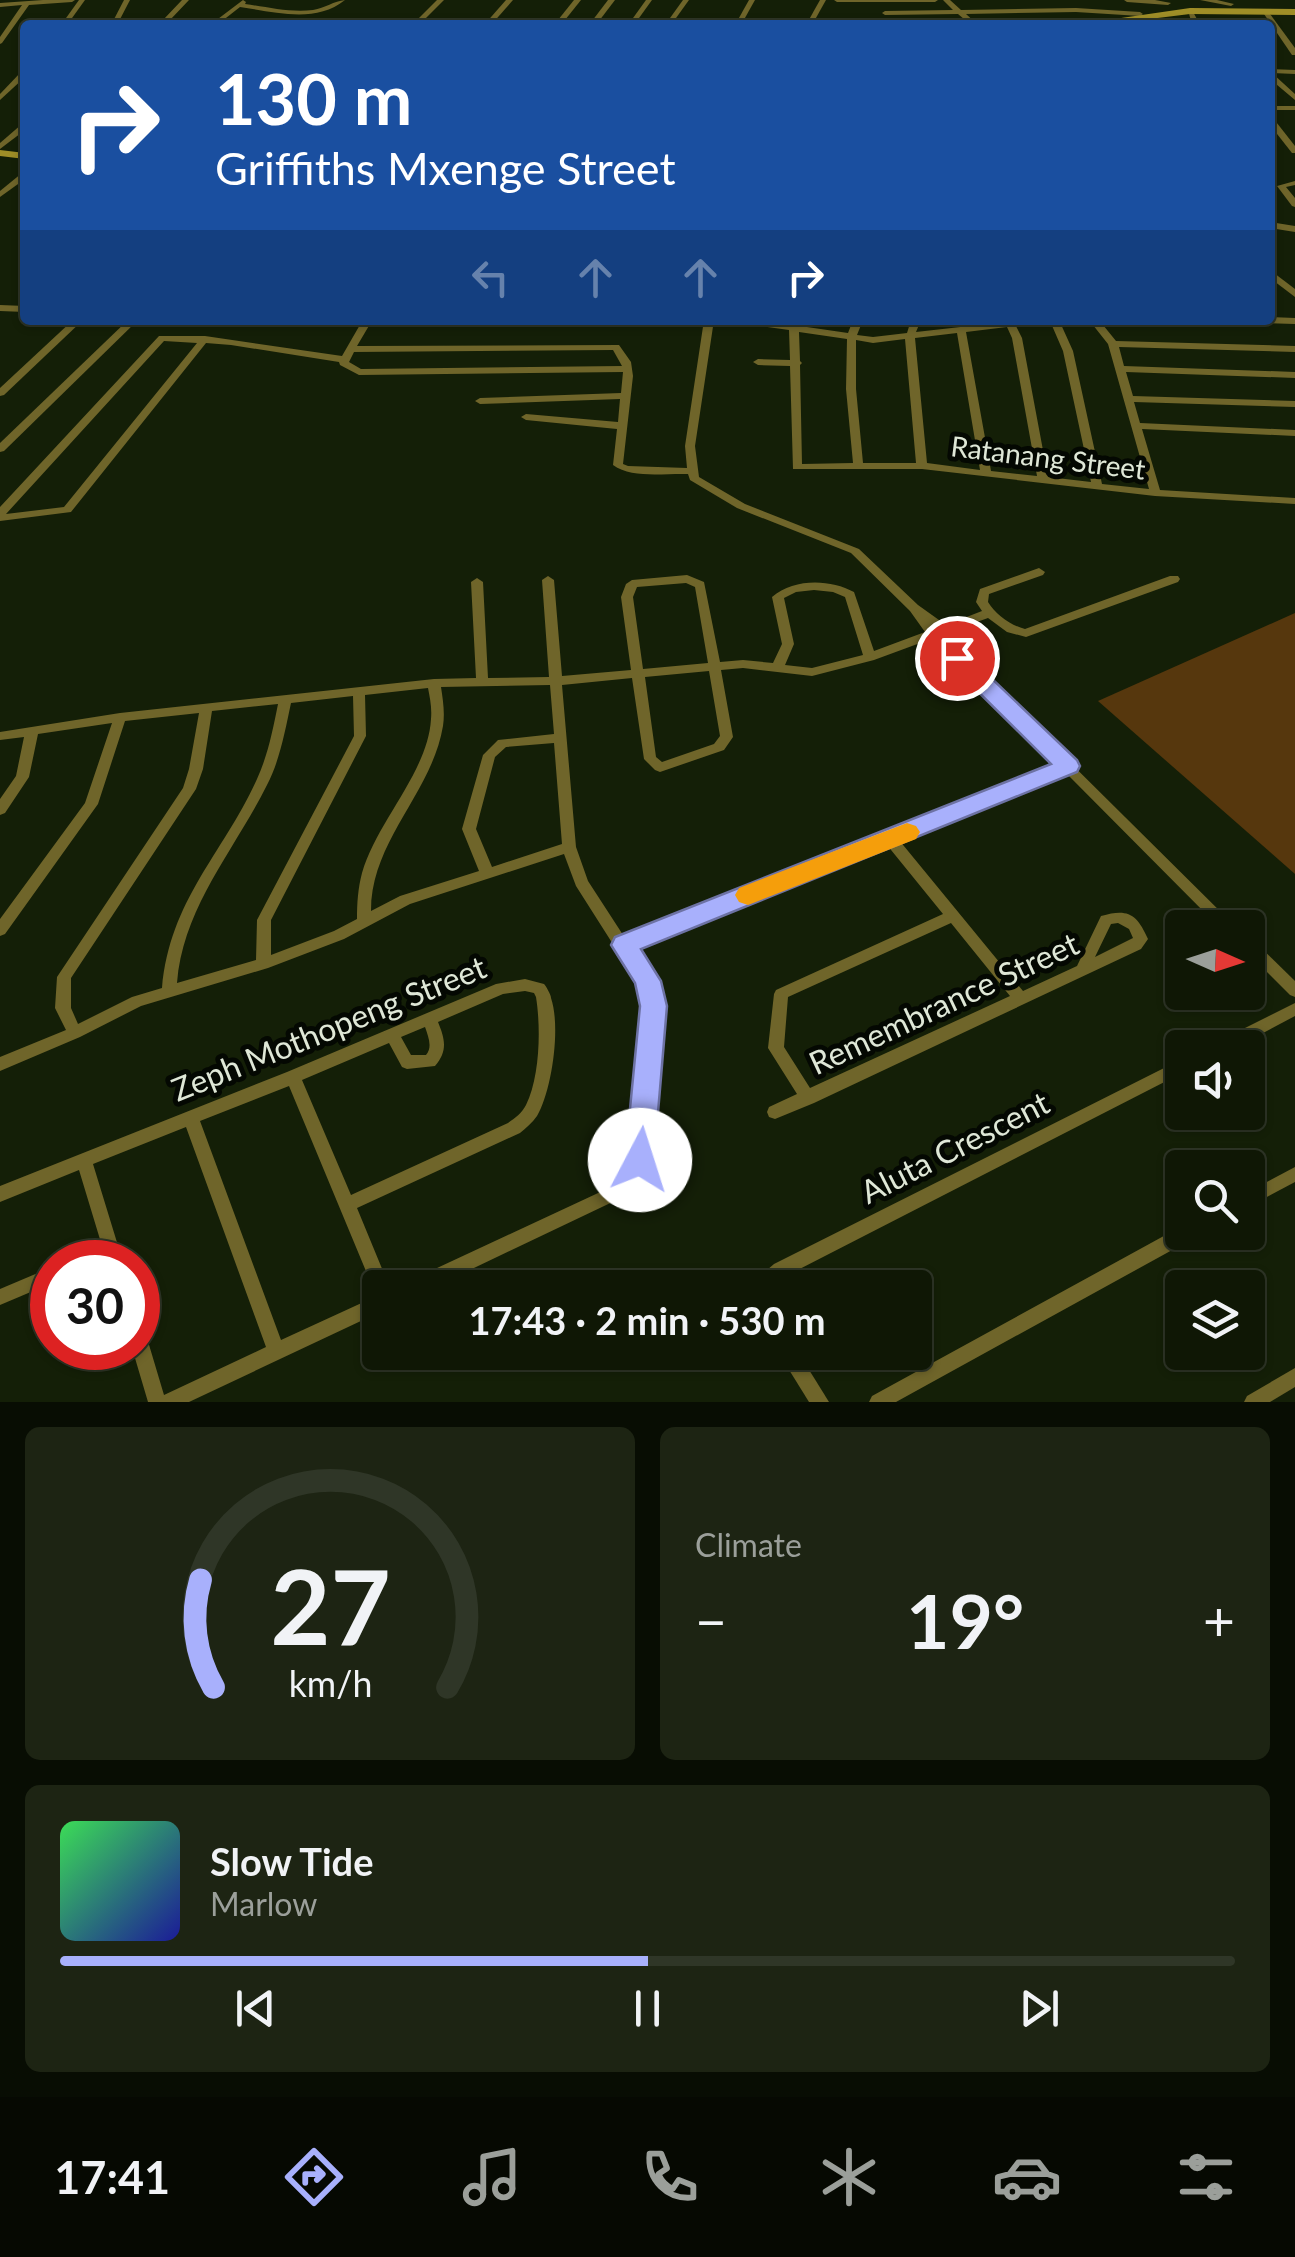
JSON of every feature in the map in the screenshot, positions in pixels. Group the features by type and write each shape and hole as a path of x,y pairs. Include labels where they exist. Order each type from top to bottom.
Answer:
{"street":[{"path":"0,5 72,0"},
{"path":"166,20 186,0"},
{"path":"283,10 294,0"},
{"path":"219,20 242,2 322,13 342,0"},
{"path":"420,20 441,0"},
{"path":"492,20 510,0"},
{"path":"561,20 578,0"},
{"path":"596,20 612,0"},
{"path":"837,0 936,0"},
{"path":"946,0 969,20"},
{"path":"1010,11 1012,0"},
{"path":"1127,0 1168,3"},
{"path":"1203,0 1231,4"},
{"path":"1258,0 1271,20"},
{"path":"0,42 27,3"},
{"path":"1190,11 1194,20"},
{"path":"1118,20 1190,11 1295,12"},
{"path":"885,12 1140,14"},
{"path":"946,20 948,14"},
{"path":"1275,25 1295,54"},
{"path":"1275,78 1295,98"},
{"path":"0,98 20,79"},
{"path":"1275,126 1295,151"},
{"path":"0,150 20,131"},
{"path":"0,195 20,179"},
{"path":"1275,182 1295,182"},
{"path":"1282,184 1295,204"},
{"path":"1275,277 1295,294"},
{"path":"0,393 73,325"},
{"path":"0,449 46,400 128,325"},
{"path":"365,325 343,365 347,369 378,374 627,369"},
{"path":"707,325 690,470 702,484 855,552 1212,910"},
{"path":"758,362 797,363 797,325 850,338 1010,325 1017,338 1043,480"},
{"path":"856,325 850,338 858,464"},
{"path":"914,325 910,336 922,466"},
{"path":"1056,325 1068,351 1097,486"},
{"path":"1098,325 1113,344 1155,493"},
{"path":"961,330 986,474"},
{"path":"0,516 160,339 206,339 346,360"},
{"path":"0,516 67,510 206,339"},
{"path":"1113,344 1295,349"},
{"path":"354,349 612,346 621,350 627,369 620,468 690,470"},
{"name":"Ratanang Street","path":"797,363 796,467 922,466 1155,493 1295,501"},
{"path":"1120,369 1295,375"},
{"path":"480,401 627,396"},
{"path":"1128,398 1295,404"},
{"path":"526,417 623,426"},
{"path":"1135,426 1295,433"},
{"path":"1038,572 984,592 982,602 988,613 1010,630 1026,633 1174,579"},
{"path":"688,579 700,585 728,730 725,742 680,763 660,767 650,759 637,671 627,598 632,584 688,579"},
{"path":"451,1270 617,1192 632,1179 640,1160 653,1006 648,981 581,882 570,848 548,580"},
{"path":"477,582 482,682"},
{"path":"777,670 788,644 778,596 796,588 833,588 850,595 870,658"},
{"path":"0,736 120,718 434,683 557,681 714,665 754,664 812,672 870,658 988,613"},
{"path":"364,923 361,897 368,870 436,730 434,683"},
{"path":"263,964 264,920 360,736 359,691"},
{"path":"169,993 170,958 178,930 262,782 285,699"},
{"path":"75,1033 63,1008 64,977 189,789 199,756 206,708"},
{"path":"0,930 91,804 120,718"},
{"path":"0,810 22,777 32,730"},
{"path":"487,872 469,829 490,755 503,743 560,738"},
{"path":"624,945 1068,766"},
{"path":"890,839 1021,998"},
{"path":"0,1064 75,1033 125,1006 263,964 364,923 405,900 570,848"},
{"path":"808,1098 776,1048 781,994 953,916"},
{"name":"Remembrance Street","path":"776,1112 1136,945 1141,939 1135,924 1119,917 1106,920 1082,970"},
{"path":"1265,961 1295,992"},
{"name":"Zeph Mothopeng Street","path":"0,1194 292,1078 501,988 539,988 548,1009 533,1108 514,1128 348,1204"},
{"path":"1255,1030 1295,1009"},
{"path":"392,1035 407,1062 430,1061 437,1053 438,1041 429,1019"},
{"name":"Aluta Crescent","path":"780,1270 1165,1075"},
{"path":"292,1078 375,1270"},
{"path":"191,1118 276,1351"},
{"path":"84,1161 108,1240"},
{"path":"1265,1191 1295,1174"},
{"path":"878,1402 1165,1245"},
{"path":"0,1298 30,1285"},
{"path":"170,1402 362,1311"},
{"path":"148,1370 157,1402"},
{"path":"799,1370 820,1402"},
{"path":"1253,1402 1295,1377"}],"shaded area":[{"path":"1295,613 1295,874 1098,701"}],"slow traffic":[{"path":"748,895 907,832"}],"route":[{"path":"640,1160 652,992 624,945 1068,766 957,658"}]}
